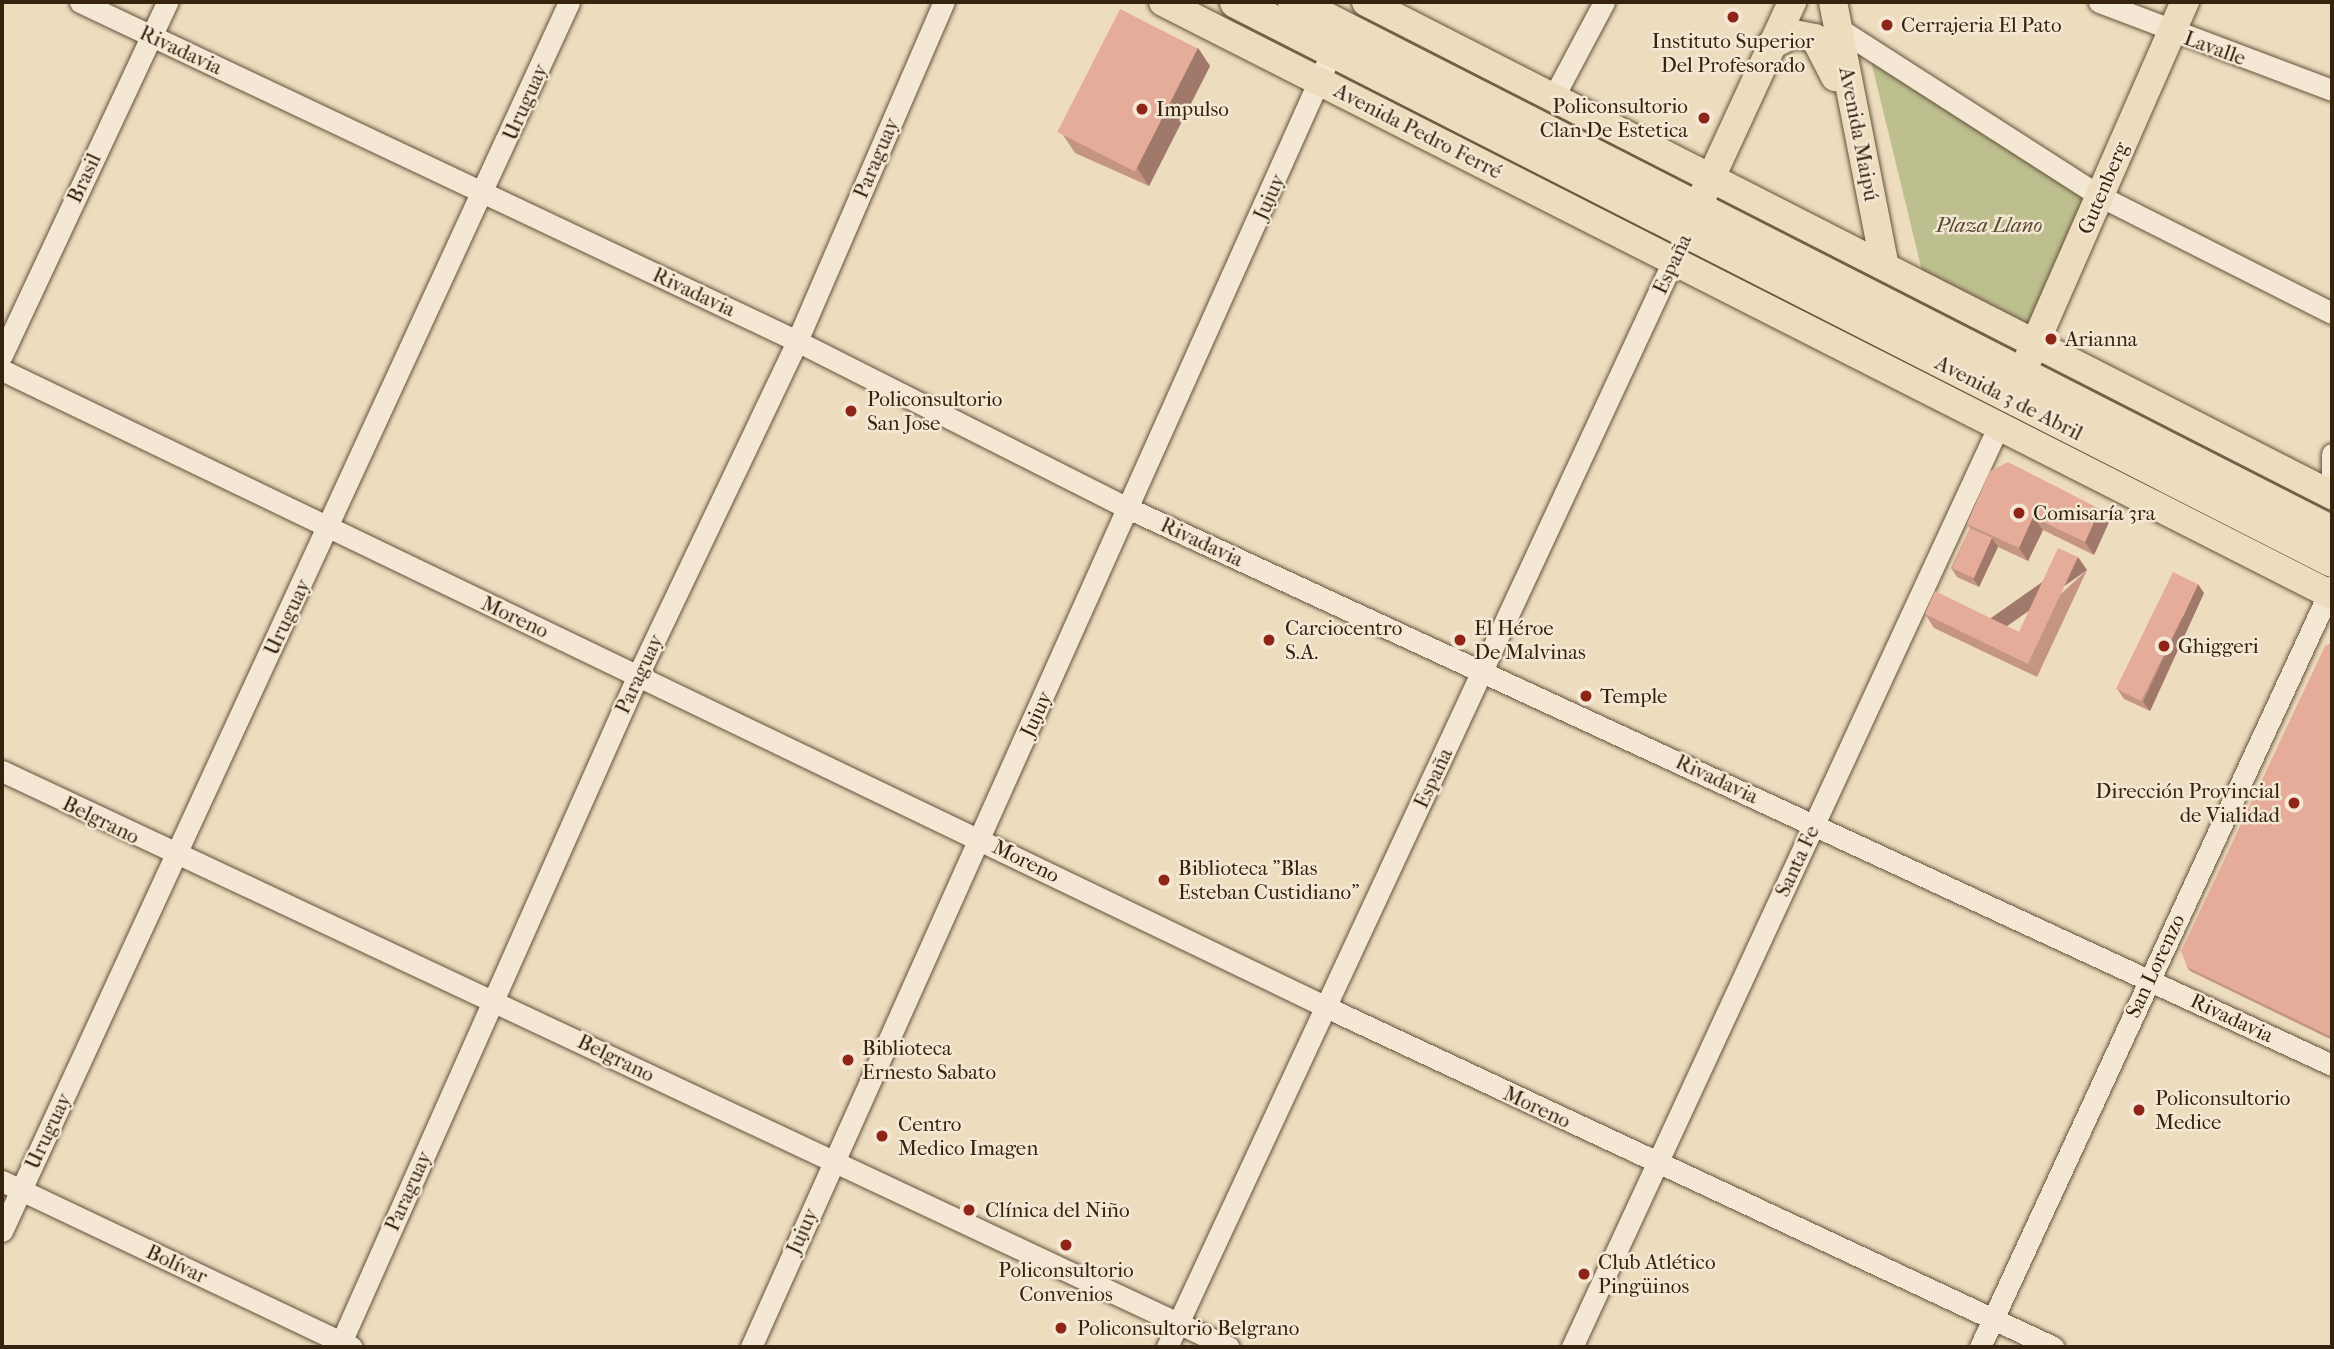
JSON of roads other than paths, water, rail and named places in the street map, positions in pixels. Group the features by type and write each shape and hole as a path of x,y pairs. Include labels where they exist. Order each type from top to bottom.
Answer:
{"highway":[{"name":"Avenida Pedro Ferré","path":"1236,2 1344,26"},
{"name":"Avenida Pedro Ferré","path":"1293,2 1344,26 1692,221"},
{"name":"Avenida 3 de Abril","path":"1692,221 2016,386 2332,561"},
{"name":"Avenida 3 de Abril","path":"2016,386 2332,532"}],"main road":[{"name":"Avenida Pedro Ferré","path":"1163,2 1673,261"},
{"path":"1366,2 2332,495"},
{"name":"España","path":"1673,261 1768,47 1793,2"},
{"name":"Gutenberg","path":"2016,386 2185,2"},
{"name":"Avenida Maipú","path":"1836,15 1885,266"},
{"path":"1768,47 1794,34 1821,42 1869,183"},
{"path":"1673,261 1998,427"},
{"name":"Santa Fe","path":"1998,427 2016,386"},
{"name":"Avenida 3 de Abril","path":"1998,427 2331,592"}],"street":[{"name":"Rivadavia","path":"80,2 797,341 1132,510 2332,1065"},
{"name":"Brasil","path":"2,355 167,2"},
{"name":"Uruguay","path":"2,1231 11,1186 176,856 485,192 569,2"},
{"name":"Paraguay","path":"344,1346 493,999 638,674 797,341 944,2"},
{"path":"1553,98 1604,2"},
{"name":"Lavalle","path":"2099,2 2171,32 2332,90"},
{"path":"1836,15 1910,73 2100,195 2332,313"},
{"name":"Jujuy","path":"751,1347 977,838 1132,510 1344,26"},
{"name":"España","path":"1167,1347 1673,261"},
{"name":"Moreno","path":"2,370 327,529 638,674 1326,1007 2053,1347"},
{"name":"Santa Fe","path":"1572,1347 1998,427"},
{"path":"2332,454 2332,481"},
{"name":"San Lorenzo","path":"1980,1347 2331,592"},
{"name":"Belgrano","path":"2,771 176,856 493,999 832,1162 1229,1347"},
{"name":"Bolívar","path":"11,1186 344,1346"}],"place":[{"name":"Instituto Superior Del Profesorado","path":"1733,17"},
{"name":"Cerrajeria El Pato","path":"1887,25"},
{"name":"Impulso","path":"1142,109"},
{"name":"Policonsultorio Clan De Estetica","path":"1704,118"},
{"name":"Arianna","path":"2051,339"},
{"name":"Policonsultorio San Jose","path":"851,411"},
{"name":"Comisaría 3ra","path":"2019,513"},
{"name":"Carciocentro S.A.","path":"1269,640"},
{"name":"El Héroe De Malvinas","path":"1460,640"},
{"name":"Ghiggeri","path":"2164,646"},
{"name":"Temple","path":"1586,696"},
{"name":"Dirección Provincial de Vialidad","path":"2294,803"},
{"name":"Biblioteca \"Blas Esteban Custidiano\"","path":"1164,880"},
{"name":"Biblioteca Ernesto Sabato","path":"848,1060"},
{"name":"Policonsultorio Medice","path":"2139,1110"},
{"name":"Centro Medico Imagen","path":"882,1136"},
{"name":"Clínica del Niño","path":"969,1210"},
{"name":"Policonsultorio Convenios","path":"1066,1245"},
{"name":"Club Atlético Pingüinos","path":"1584,1274"},
{"name":"Policonsultorio Belgrano","path":"1061,1328"}],"park label":[{"name":"Plaza Llano","path":"1989,225"}]}
